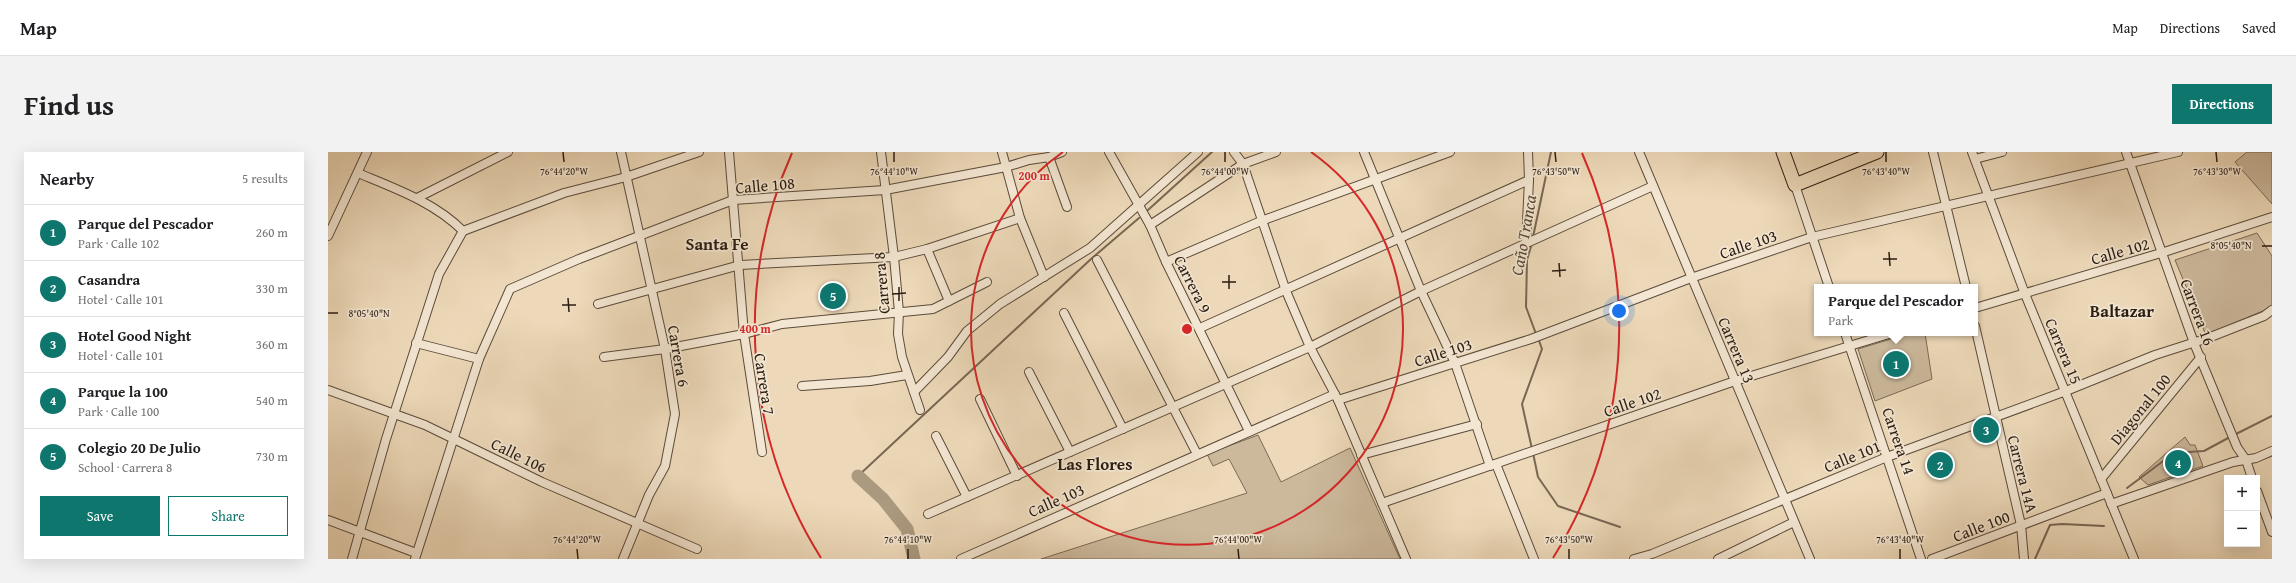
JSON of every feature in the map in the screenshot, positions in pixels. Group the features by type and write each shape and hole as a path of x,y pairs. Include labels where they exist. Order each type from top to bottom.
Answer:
{"main road":[{"path":"1783,152 1798,183"},
{"path":"1792,152 1798,183"},
{"path":"1798,183 1877,152"}],"street":[{"path":"328,236 367,152"},
{"path":"418,198 508,152"},
{"name":"Carrera 6","path":"621,152 650,288 665,349 673,399 674,426 666,466 637,524 623,559"},
{"path":"352,559 394,414 439,274 463,231 564,193 626,177 699,152"},
{"name":"Carrera 7","path":"729,152 740,265 744,334 762,452"},
{"name":"Carrera 8","path":"881,152 894,257 898,334 907,375 920,410"},
{"path":"1002,152 1020,218 1044,277"},
{"name":"Calle 108","path":"415,556 479,359 510,289 639,236 733,200 885,190 1006,167 1029,160 1049,158 1062,152"},
{"name":"Carrera 9","path":"1109,152 1150,225 1166,262 1200,328 1249,431"},
{"path":"914,392 948,357 967,330 1000,304 1090,248 1198,152"},
{"path":"1234,152 1243,164 1261,221 1286,291 1310,347 1337,397 1406,559"},
{"path":"1150,225 1243,164 1276,152"},
{"path":"1364,152 1374,180 1421,291 1455,363 1493,465 1534,559"},
{"path":"1166,262 1261,221 1450,152"},
{"path":"1527,242 1529,180 1528,152"},
{"name":"Carrera 13","path":"1639,152 1810,559"},
{"path":"1933,152 1965,284"},
{"path":"1973,156 2002,152"},
{"name":"Carrera 16","path":"2126,152 2194,343 2237,447 2246,460 2251,475"},
{"name":"Calle 103","path":"961,559 1249,431 1337,397 1455,363 1531,339 1691,278 1812,237 2178,152"},
{"name":"Carrera 15","path":"1973,156 2025,294 2134,559"},
{"path":"1049,158 1067,208"},
{"path":"358,173 418,198 452,221 463,231"},
{"path":"1200,328 1286,291 1529,180"},
{"path":"1798,183 1812,237 1828,284"},
{"path":"928,514 1310,347 1421,291 1653,186"},
{"name":"Calle 102","path":"1978,307 2161,253 2272,217"},
{"path":"598,304 650,288 740,265 894,257 927,249 1020,218"},
{"path":"927,249 949,301"},
{"path":"1097,260 1197,454"},
{"path":"604,357 665,349 744,334 782,324 933,309 987,282"},
{"name":"Calle 101","path":"1634,559 1652,554 1887,456 2066,391 2155,355 2194,343 2264,316 2272,310"},
{"path":"1064,313 1123,429"},
{"name":"Carrera 14","path":"1846,336 1921,559"},
{"name":"Calle 102","path":"1382,503 1735,381 1882,336"},
{"name":"Carrera 14A","path":"1977,336 2021,525 2024,559"},
{"path":"416,343 479,359"},
{"name":"Diagonal 100","path":"2101,479 2200,357"},
{"path":"1029,372 1070,452"},
{"path":"802,386 870,381 907,375"},
{"name":"Calle 106","path":"328,390 453,437 542,482 697,549"},
{"path":"980,399 1017,476"},
{"path":"1362,455 1477,424"},
{"path":"936,436 967,498"},
{"path":"2111,504 2234,462 2246,460 2272,451"},
{"name":"Calle 100","path":"1932,559 2107,493"},
{"path":"2260,499 2272,532"},
{"path":"328,520 415,556"},
{"path":"1718,559 1794,522"}],"shaded area":[{"path":"2247,152 2272,152 2272,204 2235,162"},
{"path":"2257,233 2272,256 2272,307 2206,335 2175,260"},
{"path":"1901,336 1925,336 1932,379 1875,401 1858,349"},
{"path":"1258,435 1281,482 1350,448 1400,559 1041,559 1247,493 1229,459 1213,466 1207,454"},
{"path":"2185,437 2190,445 2195,445 2203,466 2148,485 2139,477"}],"waterway":[{"path":"1148,210 1212,152"},
{"name":"Caño Tranca","path":"1533,237 1551,152"},
{"path":"858,476 1091,259 1139,218"},
{"name":"Caño Tranca","path":"1532,243 1527,260 1526,307 1536,334"},
{"name":"Caño Tranca","path":"1532,449 1522,404 1542,349 1538,338"},
{"path":"2234,435 2272,416"},
{"path":"2127,488 2174,453 2204,451 2230,437"},
{"name":"Caño Tranca","path":"1533,453 1538,477 1558,506 1620,527"},
{"path":"858,476 883,499 907,529 914,559"},
{"path":"2035,559 2050,525 2062,524 2104,526"}],"place":[{"name":"Colegio 20 De Julio","path":"833,296"},
{"name":"Parque del Pescador","path":"1896,364"},
{"name":"Hotel Good Night","path":"1986,430"},
{"name":"Parque la 100","path":"2178,463"},
{"name":"Casandra","path":"1940,465"}],"district":[{"name":"Santa Fe","path":"717,243"},
{"name":"Baltazar","path":"2122,310"},
{"name":"Las Flores","path":"1095,463"}]}
